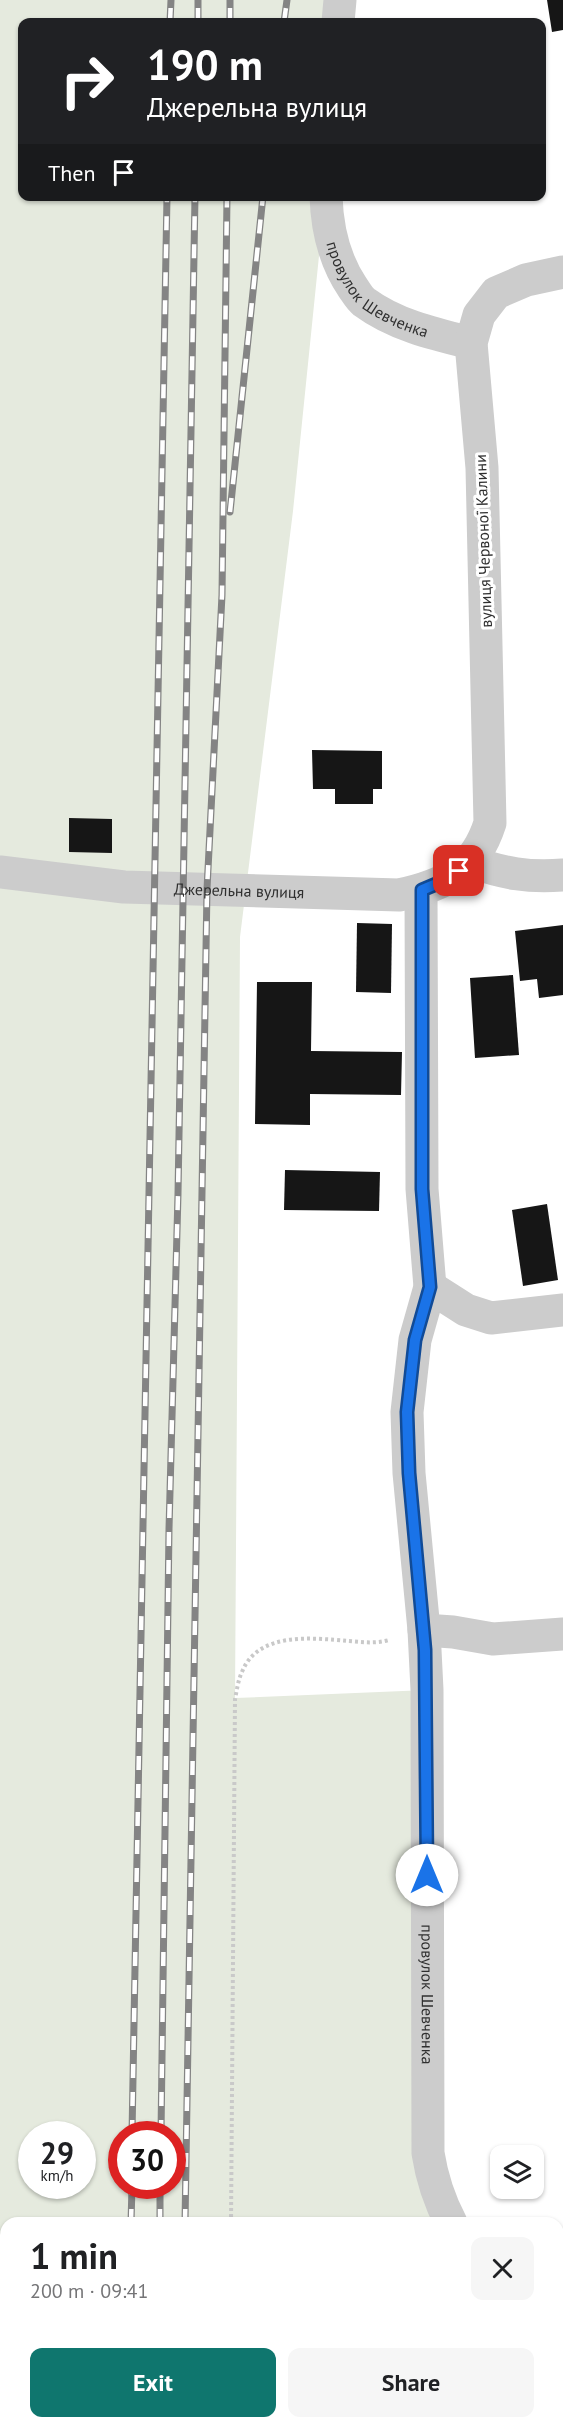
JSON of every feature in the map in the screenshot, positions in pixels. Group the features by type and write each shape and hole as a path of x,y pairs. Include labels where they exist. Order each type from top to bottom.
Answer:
{"street":[{"path":"338,18 339,0"},
{"name":"провулок Шевченка","path":"326,201 330,240 343,273 362,301 401,322 431,334 471,343"},
{"name":"вулиця Червоної Калини","path":"471,862 484,843 490,823 482,468 471,343 479,315 496,293 526,280 563,272"},
{"path":"471,862 506,874 543,877 563,875"},
{"name":"Джерельна вулиця","path":"0,872 124,887 375,896 399,895 422,890 448,879 471,862"},
{"name":"провулок Шевченка","path":"422,890 422,1189 430,1287 415,1340 407,1412 409,1473 424,1630 427,1689 428,2153 431,2177 445,2212"},
{"path":"430,1287 466,1310 491,1318 563,1310"},
{"path":"424,1630 493,1639 563,1634"}],"path":[{"path":"231,2217 235,1699 242,1670 257,1651 280,1640 321,1638 379,1643 424,1630"}],"shaded area":[{"path":"0,0 340,0 338,18 18,18 18,201 325,201 293,511 240,937 235,1698 427,1690 428,2153 449,2217 0,2217"}],"building":[{"path":"547,0 563,0 563,30 552,32"},
{"path":"312,750 382,751 382,789 373,789 373,804 335,804 335,789 313,789"},
{"path":"69,818 112,819 112,853 69,852"},
{"path":"357,923 392,924 391,993 356,992"},
{"path":"563,925 563,995 539,998 537,979 520,981 515,931"},
{"path":"513,975 519,1055 475,1058 470,978"},
{"path":"257,982 312,982 311,1051 402,1052 401,1095 310,1094 310,1125 255,1124"},
{"path":"285,1170 380,1172 379,1211 284,1210"},
{"path":"547,1204 558,1280 523,1286 512,1210"}],"railway":[{"path":"170,18 171,0"},
{"path":"198,0 198,18"},
{"path":"230,0 230,18"},
{"path":"285,18 287,0"},
{"path":"132,2121 167,201"},
{"path":"161,2121 169,1529 178,1194 195,201"},
{"path":"185,2217 207,889 222,595 227,201"},
{"path":"230,512 262,201"},
{"path":"131,2217 132,2199"},
{"path":"160,2199 160,2217"}],"route":[{"path":"427,1875 427,1689 424,1630 409,1473 407,1412 415,1340 430,1287 422,1189 420,993 422,890 448,879 459,871"}]}
